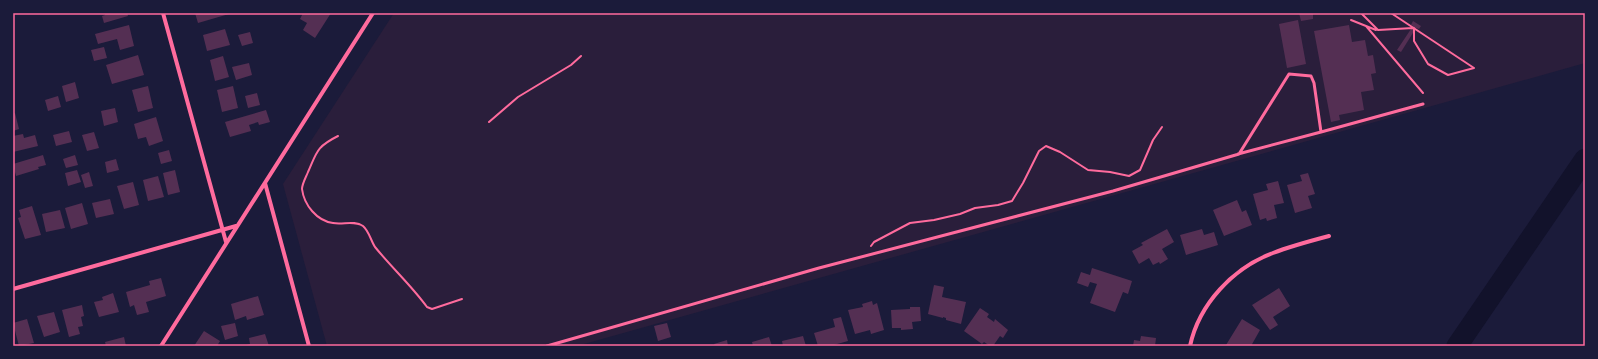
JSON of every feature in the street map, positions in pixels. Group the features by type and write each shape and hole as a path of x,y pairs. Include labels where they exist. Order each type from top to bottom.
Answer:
{"street":[{"path":"163,13 226,242"},
{"path":"161,346 373,13"},
{"path":"265,183 309,346"},
{"path":"13,289 236,226"},
{"path":"1190,346 1200,318 1223,286 1236,274 1250,264 1272,253 1329,236"}],"lane":[{"path":"1238,154 1289,74 1310,76 1314,83 1321,132"},
{"path":"547,346 819,268 1113,191 1238,154 1423,104"}],"path":[{"path":"1361,13 1378,30"},
{"path":"1391,13 1414,28 1461,59 1474,68 1448,75 1428,64 1414,41 1414,28"},
{"path":"1351,20 1378,30 1414,28"},
{"path":"1366,26 1423,93"},
{"path":"489,122 518,97 571,65 581,56"},
{"path":"874,242 910,223 934,220 960,214 975,208 998,205 1012,201 1040,151 1046,146 1060,152 1088,170 1110,172 1129,176 1140,170 1154,140 1162,127"},
{"path":"338,136 321,146 314,156 302,189 310,208 318,217 325,221 334,223 347,222 359,224 364,227 374,246 408,282 427,307 432,309 438,308 462,299"}],"shaded area":[{"path":"394,13 1585,13 1585,63 577,346 327,346 283,184"}],"building":[{"path":"105,13 127,13 128,16 104,23 102,16 105,15"},
{"path":"195,13 229,13 229,14 198,23"},
{"path":"303,13 331,13 315,38 303,30 307,23 300,19"},
{"path":"1299,13 1313,13 1313,19 1301,21"},
{"path":"1298,20 1306,64 1287,68 1279,24"},
{"path":"1413,21 1421,26 1419,29 1416,28 1401,52 1397,50 1413,26 1411,25"},
{"path":"129,25 134,46 120,50 117,39 98,44 95,34"},
{"path":"1349,25 1352,42 1365,40 1368,56 1373,55 1376,73 1371,74 1374,90 1361,92 1364,110 1339,115 1340,120 1331,122 1314,31"},
{"path":"225,29 230,45 207,51 203,35"},
{"path":"250,32 253,43 242,46 238,35"},
{"path":"104,47 107,58 94,61 91,50"},
{"path":"138,55 144,75 112,84 106,65"},
{"path":"223,56 229,77 215,81 210,60"},
{"path":"249,63 252,75 236,80 232,67"},
{"path":"75,82 79,98 66,102 62,86"},
{"path":"148,86 153,108 138,112 132,90"},
{"path":"233,86 238,108 222,112 217,90"},
{"path":"257,93 260,105 248,108 245,96"},
{"path":"58,96 61,107 48,111 45,100"},
{"path":"115,108 118,122 104,126 101,111"},
{"path":"266,110 270,122 259,125 258,122 249,125 251,131 230,137 225,122"},
{"path":"15,113 19,129 13,131 13,114"},
{"path":"156,117 163,141 149,146 146,137 138,139 134,124"},
{"path":"69,131 72,142 56,146 53,135"},
{"path":"94,132 99,148 87,151 82,135"},
{"path":"23,134 24,138 35,135 38,146 13,152 13,136"},
{"path":"169,150 172,161 161,164 158,153"},
{"path":"43,155 46,165 38,167 39,169 16,176 13,164"},
{"path":"75,155 78,165 66,168 63,159"},
{"path":"116,159 119,170 107,173 105,162"},
{"path":"77,170 81,182 68,186 65,173"},
{"path":"175,170 180,192 168,195 163,173"},
{"path":"89,172 93,186 85,188 81,175"},
{"path":"1308,173 1315,194 1308,196 1312,208 1295,213 1287,185 1302,181 1300,175"},
{"path":"158,176 164,197 148,201 143,180"},
{"path":"1278,181 1284,203 1274,205 1277,218 1267,221 1266,218 1260,220 1253,194 1268,190 1266,184"},
{"path":"133,182 139,205 124,209 117,186"},
{"path":"110,199 114,214 96,218 92,203"},
{"path":"1237,200 1242,212 1246,210 1252,225 1224,236 1213,210"},
{"path":"82,203 88,224 71,229 65,208"},
{"path":"32,206 41,235 25,239 18,218 21,217 19,210"},
{"path":"60,210 65,228 46,232 42,214"},
{"path":"1167,229 1174,242 1162,249 1168,259 1160,264 1159,262 1153,265 1149,258 1139,264 1132,251 1143,245 1141,243"},
{"path":"1202,229 1204,235 1214,232 1218,245 1186,255 1180,235"},
{"path":"1092,268 1132,281 1128,294 1123,292 1115,312 1090,303 1097,284 1090,282 1088,287 1077,283 1081,272 1090,275"},
{"path":"161,278 166,296 146,302 149,312 137,315 134,305 130,307 126,292 150,285 149,281"},
{"path":"934,285 944,287 942,297 966,302 961,324 946,320 946,318 943,317 928,314"},
{"path":"1279,288 1290,306 1273,317 1278,325 1270,330 1252,305"},
{"path":"113,293 119,312 99,317 94,302 103,300 102,297"},
{"path":"258,296 264,315 247,320 246,316 235,320 231,304"},
{"path":"872,301 873,305 877,303 884,330 871,334 870,330 855,334 848,310 863,307 862,304"},
{"path":"82,305 84,316 81,317 83,326 78,327 80,334 69,337 62,310"},
{"path":"910,307 920,307 921,321 912,322 913,329 901,330 901,328 892,328 891,310 910,309"},
{"path":"980,308 989,314 987,317 994,322 995,319 1008,330 1003,338 1000,336 993,346 990,346 984,342 982,344 964,331"},
{"path":"54,312 60,332 44,337 37,316"},
{"path":"841,317 848,341 830,346 818,346 814,333 835,327 833,319"},
{"path":"27,319 34,343 19,346 13,323"},
{"path":"1242,319 1260,330 1251,346 1226,345"},
{"path":"235,323 238,336 225,340 221,326"},
{"path":"667,323 671,337 658,341 654,326"},
{"path":"204,331 220,341 217,346 194,346"},
{"path":"265,334 269,346 243,346 250,344 249,338"},
{"path":"803,336 806,346 783,346 782,341"},
{"path":"1141,336 1156,338 1155,346 1133,346 1134,340 1140,341"},
{"path":"124,337 126,346 106,346 105,342"},
{"path":"769,337 772,346 753,346 752,342"},
{"path":"727,340 728,346 715,346 714,344"}],"waterway":[{"path":"1457,346 1585,159"}]}
